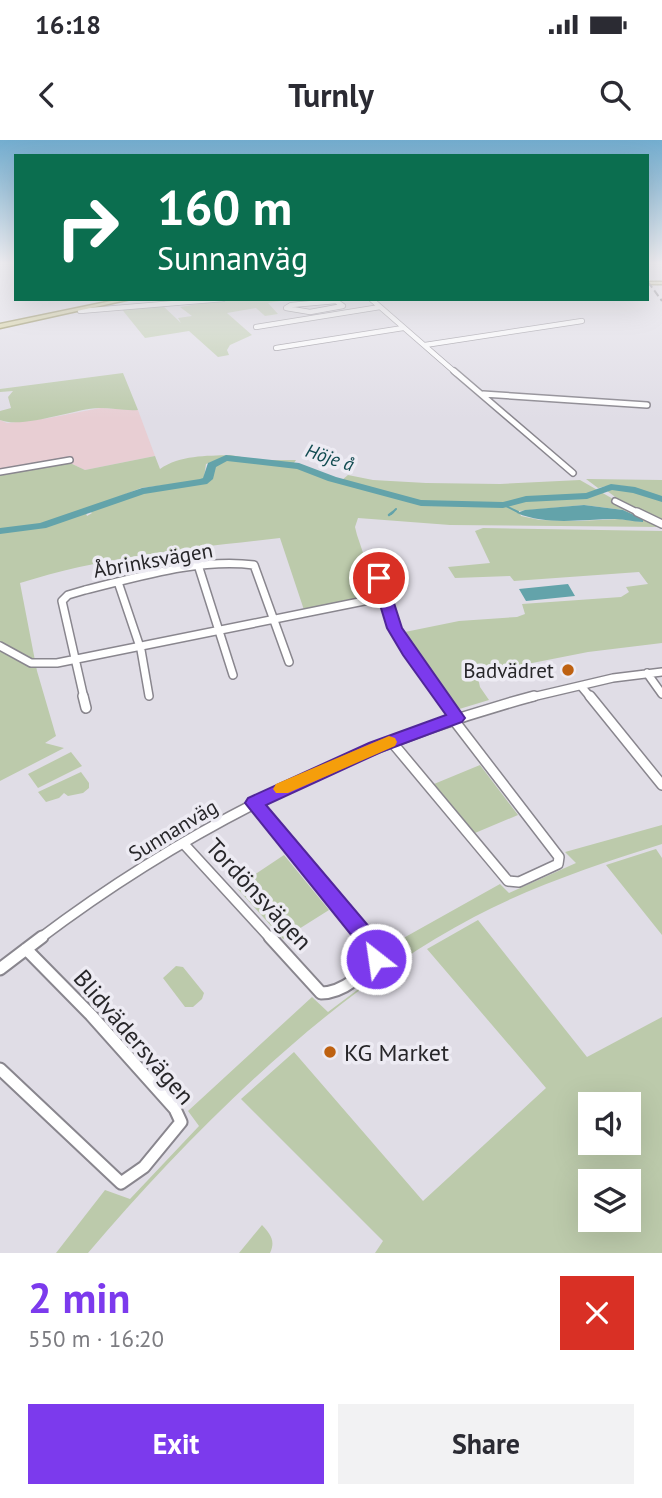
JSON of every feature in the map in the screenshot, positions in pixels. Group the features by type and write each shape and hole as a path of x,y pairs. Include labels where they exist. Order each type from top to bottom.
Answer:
{"main road":[{"path":"0,326 48,316"}],"street":[{"path":"256,327 325,316"},
{"path":"390,316 573,473"},
{"path":"425,345 582,321"},
{"path":"276,348 403,328"},
{"path":"483,394 647,405"},
{"path":"0,472 70,460"},
{"path":"615,501 662,524"},
{"name":"Åbrinksvägen","path":"75,659 63,598 118,582 199,568 243,563 254,565 275,620"},
{"path":"199,568 233,675"},
{"path":"378,574 394,628 408,652 559,857 558,864 519,882 508,881 391,741"},
{"path":"118,582 140,647 149,696"},
{"path":"0,646 21,659 37,664 140,647 384,597"},
{"path":"275,620 289,662"},
{"path":"75,659 86,708"},
{"name":"Sunnanväg","path":"0,969 107,891 183,843 307,776 455,718 581,686 662,672"},
{"path":"647,673 662,694"},
{"path":"581,686 662,785"},
{"name":"Tordönsvägen","path":"183,843 321,993 333,992 374,962 377,953 254,803"},
{"name":"Blidvädersvägen","path":"0,1069 122,1183 132,1178 171,1137 181,1122 175,1109 91,1015 26,949"}],"shaded area":[{"path":"100,408 138,410 155,456 85,470 70,463 0,475 0,420 7,423 49,418"}],"green space":[{"path":"127,316 174,316 181,323 178,318 230,316 252,335 230,345 227,350 229,355 218,357 189,331 145,338"},
{"path":"123,373 138,410 99,408 22,422 0,420 0,411 11,408 8,397 13,391 0,392 0,389"},
{"path":"230,455 259,460 296,460 286,464 225,457 206,464 204,478 198,481 141,488 85,510 87,516 92,513 88,510 143,492 206,483 210,479 213,466 226,460 299,467 331,481 342,480 348,475 373,480 426,483 500,484 580,480 662,527 450,525 358,518 355,527 357,535 377,594 304,610 280,538 116,560 20,583 37,671 56,736 45,743 64,748 0,781 0,475 70,463 85,470 155,456 160,469 185,459","holes":["584,505 623,510 643,519 642,522 620,519 540,520 521,516 519,511"]},
{"path":"586,479 662,480 662,497 623,486 598,488"},
{"path":"614,489 639,493 662,501 662,519 621,501 607,491"},
{"path":"483,528 662,531 662,643 588,652 477,674 480,687 489,700 456,710 400,633 459,621 517,617 525,614 522,604 621,597 629,592 626,587 648,584 639,572 514,581 510,576 455,578 448,567 490,563 475,531"},
{"path":"71,752 82,766 38,788 28,774"},
{"path":"480,765 518,815 475,833 434,784"},
{"path":"81,772 89,783 89,788 83,793 68,796 64,793 59,798 46,802 38,792"},
{"path":"662,825 662,844 566,876 519,895 421,948 368,984 317,1024 219,1112 88,1253 56,1253 105,1190 130,1199 199,1126 188,1111 312,997 328,1012 397,960 391,945 500,884 509,893 576,863 565,852"},
{"path":"656,849 662,858 662,935 606,865"},
{"path":"284,855 329,910 283,939 236,887"},
{"path":"478,920 587,1057 662,1017 662,1253 375,1253 383,1241 241,1099 294,1052 423,1201 546,1088 427,949"},
{"path":"176,966 183,967 204,993 202,999 193,1007 185,1007 163,978"},
{"path":"262,1225 272,1241 270,1253 239,1253"}],"water":[{"path":"584,505 623,510 643,519 643,522 615,519 553,521 517,513 525,510"},
{"path":"568,584 575,596 526,601 519,589"}],"waterway":[{"name":"Höje å","path":"0,531 42,526 142,491 203,482 208,479 211,465 226,458 299,466 332,479 421,503 503,505 526,499 587,496 611,487 635,490 662,499"},
{"path":"504,505 518,512"},
{"path":"393,512 396,509"},
{"path":"389,515 393,512"}],"slow traffic":[{"path":"282,789 389,742"}],"place":[{"name":"Badvädret","path":"568,670"},
{"name":"KG Market","path":"330,1052"}],"route":[{"path":"376,959 375,949 254,803 307,776 375,747 456,718 394,628 379,578"}]}
